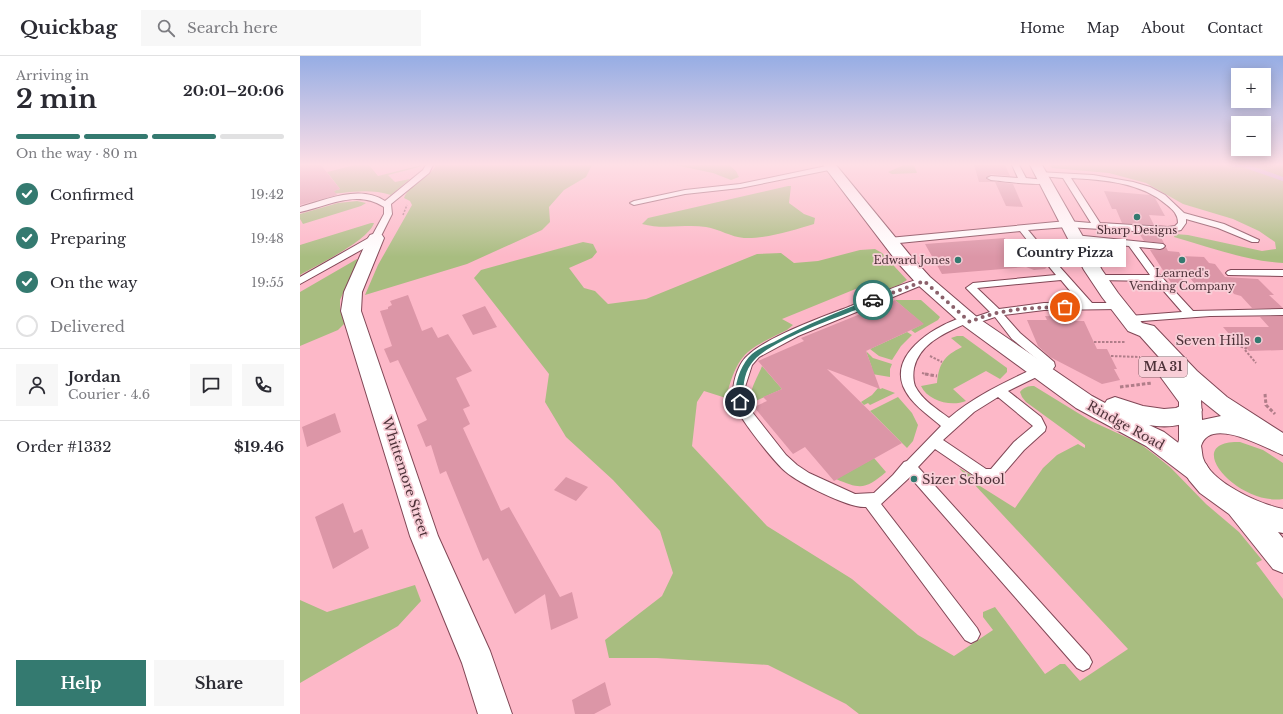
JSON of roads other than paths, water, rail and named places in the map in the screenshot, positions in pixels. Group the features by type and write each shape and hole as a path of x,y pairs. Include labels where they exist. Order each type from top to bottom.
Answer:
{"street":[{"name":"Rindge Road","path":"853,196 889,241 924,281 969,320 1047,376 1098,410 1155,438 1197,471"},
{"name":"MA 31","path":"1052,196 1098,278 1133,332 1187,394 1190,400 1187,423 1190,454 1197,471 1213,489 1236,505 1283,559"},
{"name":"Whittemore Street","path":"376,238 353,292 351,311 424,536 478,663 495,714"},
{"path":"1128,323 1147,331 1189,376 1213,398 1236,416 1276,442"},
{"name":"Rindge Road","path":"1047,376 1121,408 1187,423"},
{"path":"1187,423 1196,434 1202,429 1221,426 1244,429 1276,442"},
{"path":"1236,505 1263,517 1283,520"}],"lane":[{"path":"386,204 396,196"},
{"path":"634,203 668,196"},
{"path":"1078,196 1097,226"},
{"path":"1071,231 1097,226 1168,230 1178,228 1182,223 1181,215 1169,201 1160,196"},
{"path":"300,210 355,197 374,199 386,204 388,209 388,214 376,238 300,281"},
{"path":"1181,215 1221,226 1255,240"},
{"path":"1022,228 1038,248"},
{"path":"889,241 1022,228 1071,231 1132,244 1160,246"},
{"path":"1132,244 1158,278 1190,314"},
{"path":"1046,258 1089,306 1128,323 1190,314 1283,312"},
{"path":"1231,273 1283,273"},
{"path":"924,281 794,333 755,354 747,364 739,387 740,402 743,410 782,459 792,469 804,477 854,500 870,501 877,499 934,440 976,403 998,390 1047,376 1049,366 1048,362 1016,336 996,312 972,290 973,286 1063,277"},
{"path":"1098,278 1158,278"},
{"path":"949,426 921,403 912,391 907,375 908,364 914,353 930,337 969,320 996,312 1020,309 1089,306"},
{"path":"934,440 984,475 994,475 1019,446 1040,427 1036,420 998,390"},
{"path":"909,466 1083,662"},
{"path":"870,501 971,634"}],"place":[{"name":"Sharp Designs","path":"1137,217"},
{"name":"Edward Jones","path":"958,260"},
{"name":"Learned's Vending Company","path":"1182,260"},
{"name":"Country Pizza","path":"1065,307"},
{"name":"Seven Hills","path":"1258,340"},
{"name":"Sizer School","path":"914,479"}]}
